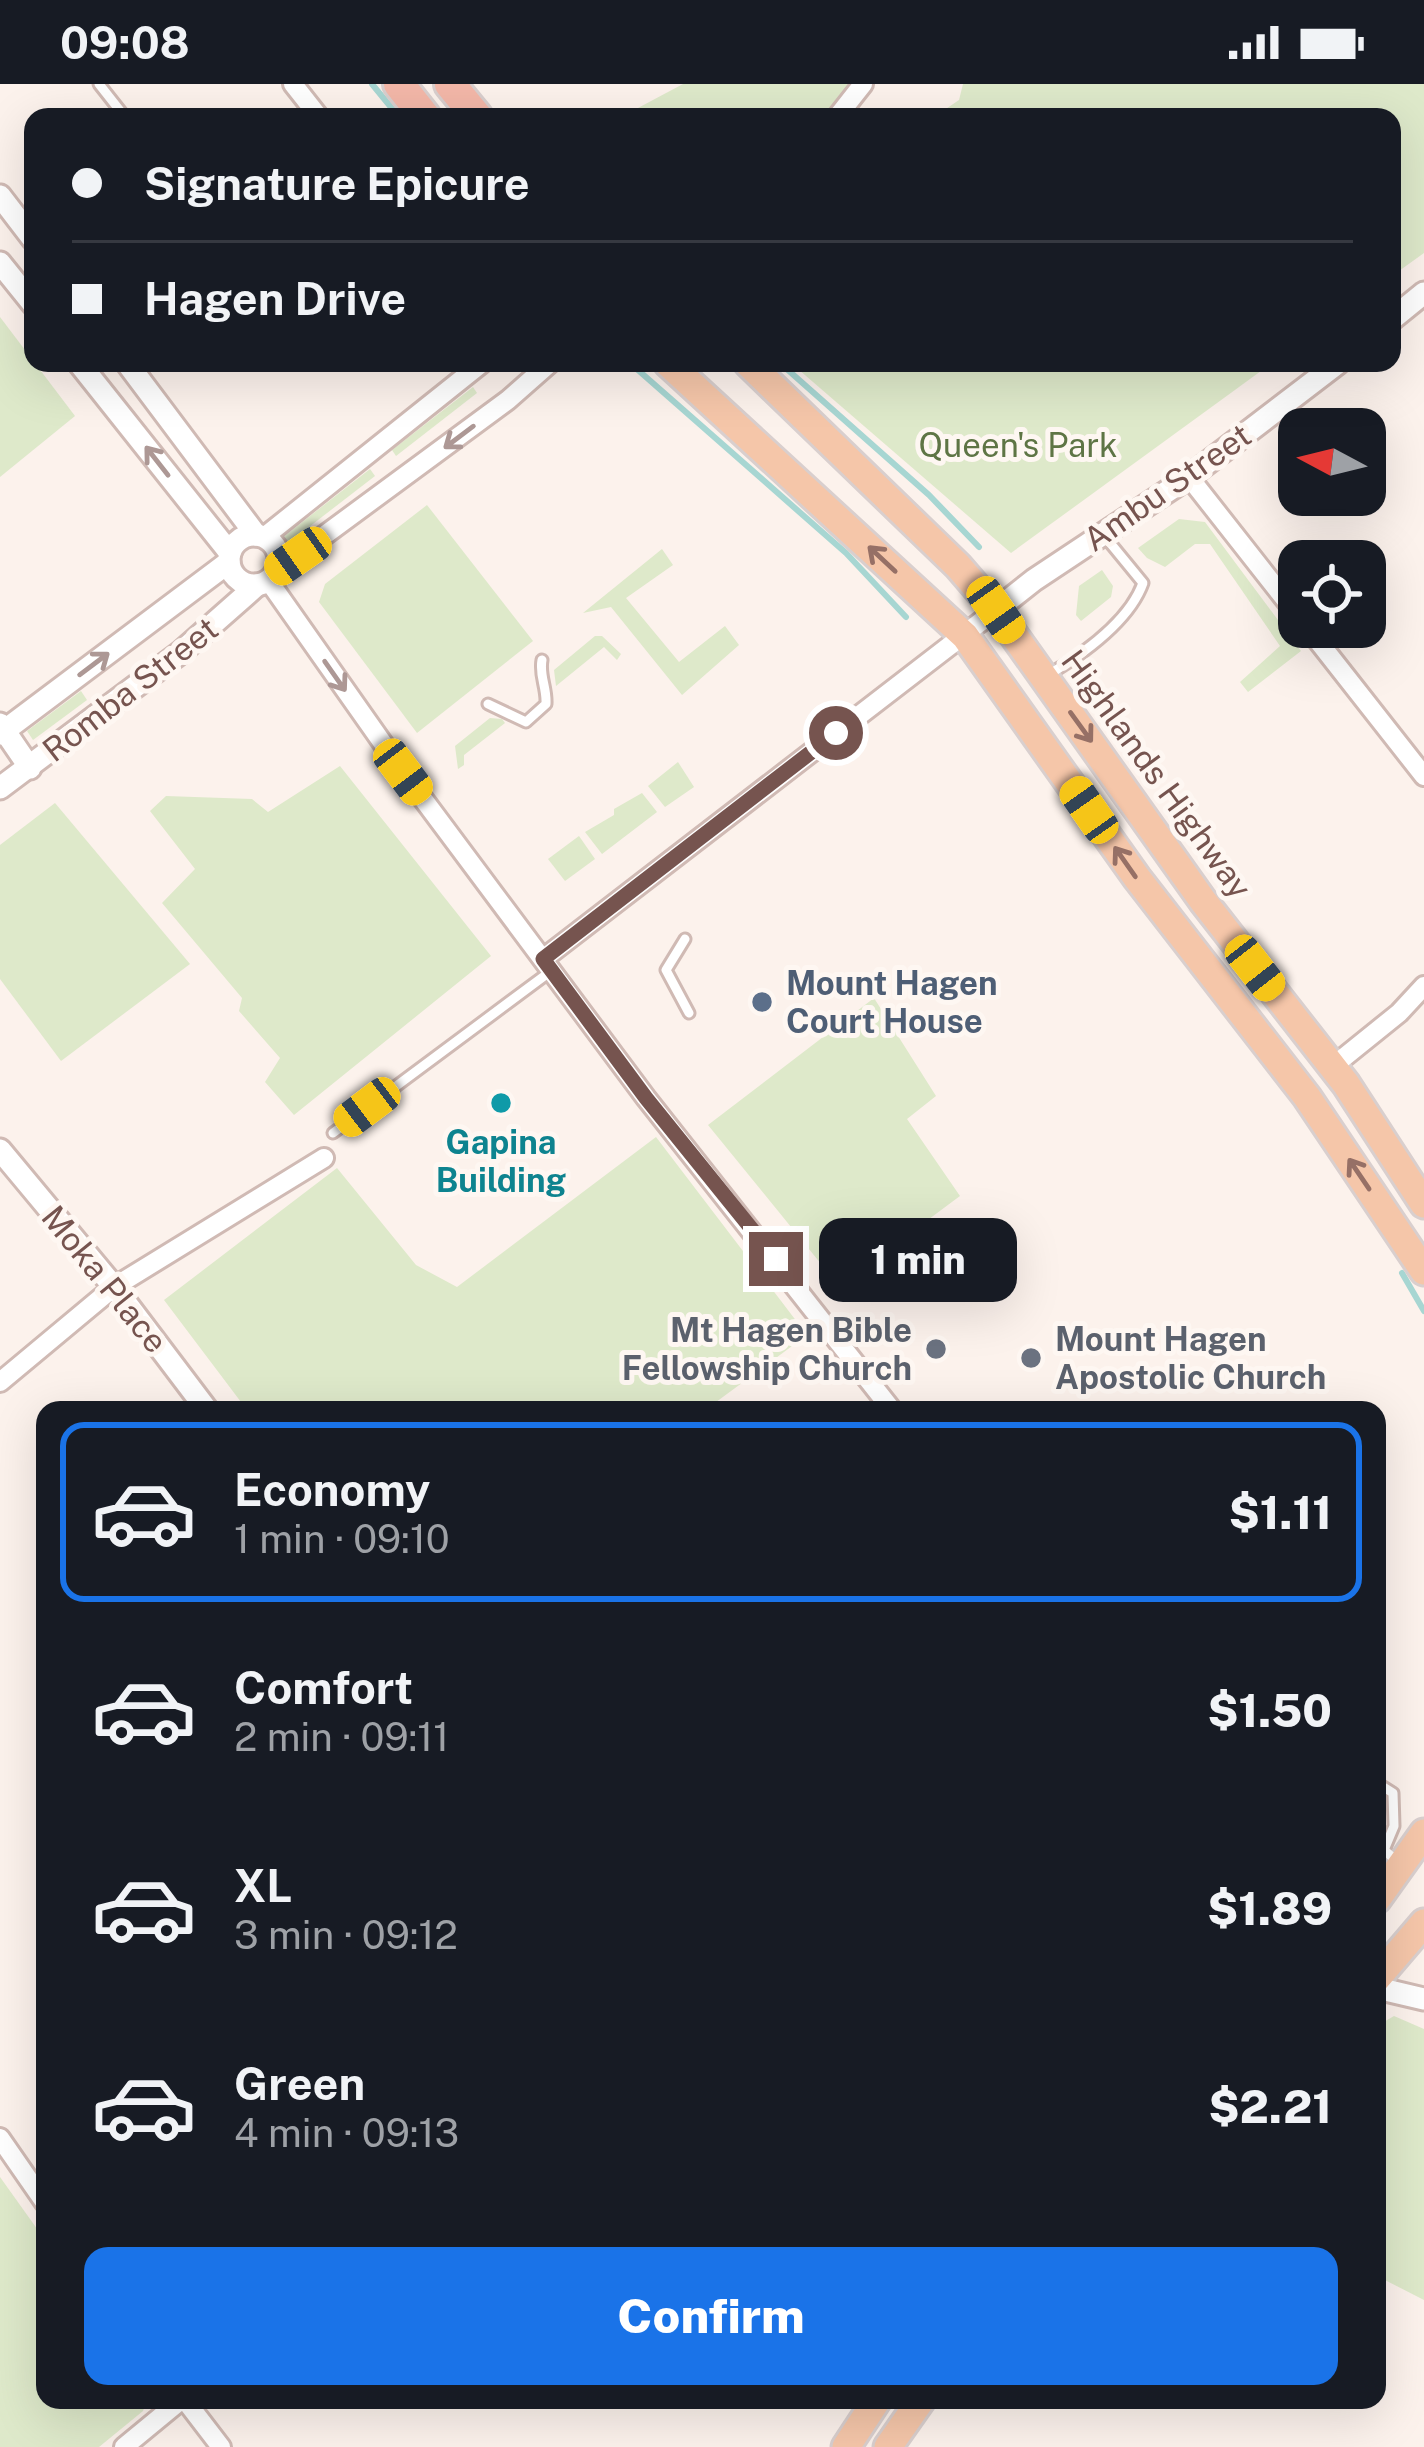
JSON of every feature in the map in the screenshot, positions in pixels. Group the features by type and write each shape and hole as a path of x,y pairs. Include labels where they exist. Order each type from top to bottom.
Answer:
{"highway":[{"path":"399,84 418,108"},
{"path":"450,84 470,108"}],"main road":[{"path":"678,372 965,637 1137,878 1307,1097 1424,1271"},
{"name":"Highlands Highway","path":"757,372 958,566 996,610 1203,902 1332,1066 1424,1204"},
{"path":"1388,1853 1424,1833"},
{"path":"1386,1967 1424,1923"},
{"path":"845,2447 871,2409"},
{"path":"888,2447 915,2409"}],"street":[{"path":"293,84 313,108"},
{"path":"844,108 863,84"},
{"path":"0,196 24,227"},
{"path":"0,262 24,293"},
{"path":"1401,311 1424,292"},
{"path":"87,372 229,557 240,581 267,579"},
{"path":"134,372 260,536 276,548 267,579"},
{"path":"229,557 240,538 260,536 470,372"},
{"name":"Romba Street","path":"0,788 540,372"},
{"name":"Ambu Street","path":"996,610 1189,476 1326,372"},
{"path":"1189,476 1278,590"},
{"name":"Romba Street","path":"2,729 229,557"},
{"path":"267,579 547,965 885,1401"},
{"path":"547,965 996,610"},
{"path":"1323,648 1424,776"},
{"path":"2,729 30,768"},
{"path":"1332,1066 1400,1013 1424,986"},
{"name":"Moka Place","path":"0,1150 200,1401"},
{"path":"0,1382 114,1288 324,1158"},
{"path":"1386,1990 1424,1999"},
{"path":"0,2138 36,2190"},
{"path":"124,2447 172,2409"},
{"path":"190,2409 221,2447"}],"lane":[{"path":"98,84 118,108"},
{"path":"1043,678 1066,664 1136,601 1143,583 1102,533"},
{"path":"488,704 526,722 546,704 542,660"},
{"path":"685,939 666,970 689,1013"},
{"path":"333,1133 547,965"},
{"path":"1386,1789 1393,1793 1394,1826 1388,1853"}],"green space":[{"path":"683,84 871,84 858,108 638,108"},
{"path":"963,84 1424,84 1424,253 1401,270 1401,108 947,108 959,100"},
{"path":"0,317 24,349 24,372 42,372 75,416 0,477"},
{"name":"Queen's Park","path":"801,372 1260,372 1011,553"},
{"path":"473,387 477,393 396,456 392,450"},
{"path":"370,469 375,476 283,547 278,541"},
{"path":"427,505 533,641 417,733 319,602 325,584"},
{"path":"1179,519 1205,522 1278,620 1278,643 1210,544 1195,544 1165,567 1138,548"},
{"path":"662,549 673,565 626,598 679,662 725,626 739,645 682,695 611,607 583,613"},
{"path":"1102,570 1113,586 1111,597 1081,621 1076,615 1079,586"},
{"path":"595,636 602,636 621,654 617,660 604,647 556,686 554,670"},
{"path":"1278,648 1301,651 1248,692 1240,682"},
{"path":"81,691 87,700 33,740 27,731"},
{"path":"490,718 505,723 464,755 464,765 458,769 455,746"},
{"path":"678,762 694,787 665,807 648,786"},
{"path":"340,766 491,956 294,1115 265,1082 280,1058 239,1011 242,998 162,903 195,869 150,811 166,796 252,799 268,812"},
{"path":"642,793 657,812 602,854 585,832"},
{"path":"55,803 190,964 61,1061 0,979 0,845"},
{"path":"579,836 595,859 565,881 548,859"},
{"path":"874,998 936,1096 907,1119 960,1196 839,1286 708,1125"},
{"path":"656,1137 807,1335 717,1401 240,1401 164,1300 337,1168 416,1265 457,1287"},
{"path":"1394,2016 1424,2029 1424,2300 1386,2281 1386,2021"},
{"path":"0,2177 36,2227 36,2409 144,2409 99,2447 0,2447"}],"waterway":[{"path":"372,84 392,108"},
{"path":"640,372 846,553 906,617"},
{"path":"790,372 929,495 979,547"},
{"path":"1402,1273 1424,1311"}],"place":[{"name":"Mount Hagen Court House","path":"762,1002"},
{"name":"Gapina Building","path":"501,1103"},
{"name":"Mt Hagen Bible Fellowship Church","path":"936,1349"},
{"name":"Mount Hagen Apostolic Church","path":"1031,1358"}],"route":[{"path":"776,1259 646,1098 543,959 836,733"}]}
